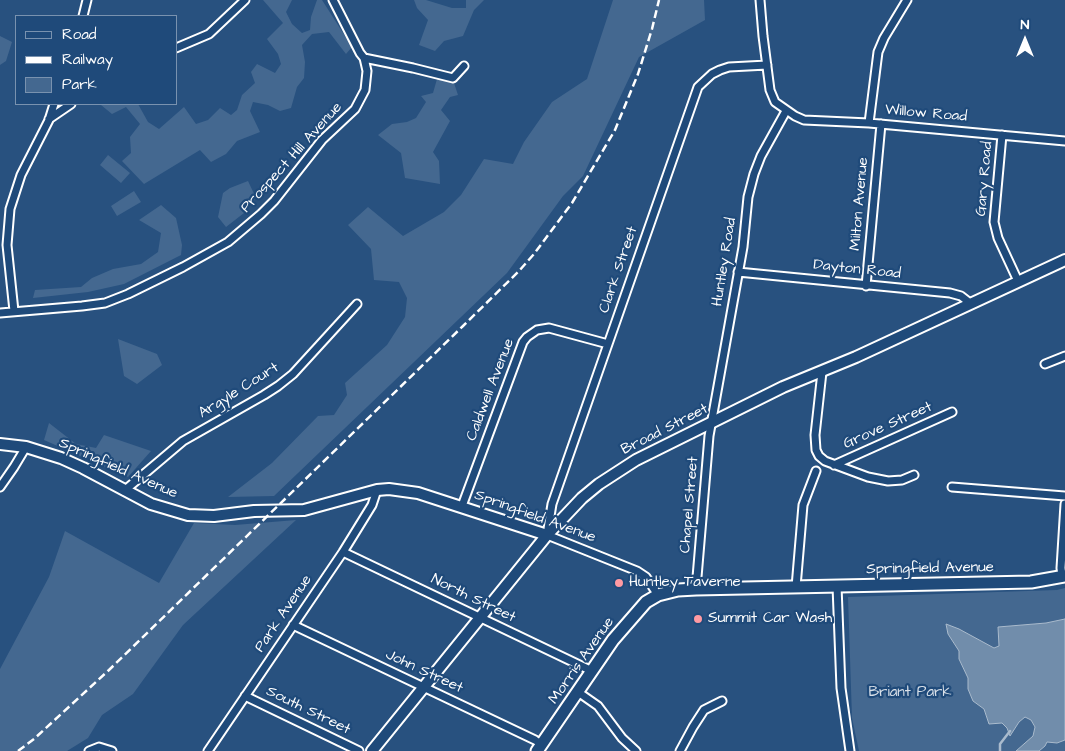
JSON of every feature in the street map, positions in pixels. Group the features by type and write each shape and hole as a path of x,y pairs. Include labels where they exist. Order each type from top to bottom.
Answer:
{"main road":[{"name":"Broad Street","path":"372,751 425,688 547,535 582,498 610,476 636,460 783,387 856,357 1065,260"},
{"name":"Springfield Avenue","path":"0,444 26,447 76,465 165,509 188,515 214,516 254,511 304,510 377,490 389,489 410,491 462,506 547,535"},
{"name":"Springfield Avenue","path":"658,595 678,590 696,589 1032,582 1064,576"},
{"name":"Morris Avenue","path":"539,748 633,615 646,602 658,595"}],"street":[{"path":"83,15 87,0"},
{"name":"Prospect Hill Avenue","path":"0,312 105,303 128,294 228,242 274,201 322,140 355,109 365,90 367,71 364,58 333,0"},
{"path":"760,0 766,65 772,96 775,102 786,111"},
{"path":"869,123 878,52 884,38 907,0"},
{"path":"178,47 209,34 242,1"},
{"path":"364,58 453,78 464,66"},
{"name":"Clark Street","path":"547,535 552,504 698,86 712,74 729,67 766,65"},
{"path":"14,311 7,245 10,209 22,175 49,120 54,105"},
{"path":"49,120 70,105"},
{"name":"Willow Road","path":"786,111 804,120 869,123 1065,141"},
{"name":"Huntley Road","path":"711,423 743,247 748,196 761,156 786,111"},
{"name":"Milton Avenue","path":"866,286 881,124"},
{"name":"Gary Road","path":"1002,135 994,222 998,238 1018,281"},
{"name":"Dayton Road","path":"738,272 950,293 961,296 970,303"},
{"name":"Argyle Court","path":"124,490 183,442 278,386 293,374 357,304"},
{"name":"Caldwell Avenue","path":"462,506 523,342 527,337 536,330 548,328 608,344"},
{"path":"1045,364 1065,356"},
{"path":"822,372 815,443 819,456 834,465 868,477 888,481 902,480 914,474"},
{"name":"Grove Street","path":"834,465 952,412"},
{"name":"Chapel Street","path":"696,589 711,423"},
{"path":"0,487 26,447"},
{"path":"796,587 803,505 816,471"},
{"path":"952,486 1065,496"},
{"name":"Park Avenue","path":"208,751 343,552 372,505 377,490"},
{"path":"1064,576 1061,568 1065,504"},
{"name":"Springfield Avenue","path":"547,535 637,571 646,577 658,595"},
{"name":"North Street","path":"343,552 592,671"},
{"path":"837,586 841,688 850,751"},
{"name":"John Street","path":"293,625 535,740 539,748"},
{"path":"578,692 598,706 622,738 636,751"},
{"name":"South Street","path":"245,696 358,751"},
{"path":"680,751 704,710 722,701"},
{"path":"89,751 99,747 112,751"}],"green space":[{"path":"263,0 292,0 286,12 292,24 302,33 310,30 311,17 317,0 322,0 352,47 346,54 329,32 312,34 302,45 305,62 304,78 297,87 291,108 280,111 268,105 253,102 250,111 260,132 237,141 226,154 211,162 200,150 144,184 122,161 131,153 130,137 140,124 126,107 112,114 101,105 139,105 148,122 159,129 184,107 196,124 208,120 220,108 231,115 237,110 242,95 255,83 251,72 257,64 275,73 281,64 278,54 267,39 283,23"},
{"path":"414,0 426,0 452,8 466,8 466,0 484,0 474,10 463,36 444,41 435,51 419,45 428,20 417,8"},
{"path":"613,0 704,0 705,20 639,57 583,176 563,196 507,273 274,496 228,497 272,463 318,416 334,415 347,395 345,383 387,345 405,317 407,298 399,282 374,280 371,249 348,225 368,207 403,236 444,212 461,195 484,159 513,164 524,142 552,102 587,79"},
{"path":"0,36 12,42 6,61 0,65"},
{"path":"437,79 453,80 458,95 450,97 441,110 450,121 433,152 439,161 440,184 405,178 401,153 378,135 392,124 407,122 416,118 426,102 421,96 433,93"},
{"path":"108,155 130,173 121,183 100,165"},
{"path":"248,181 256,198 244,213 226,227 218,217 223,193"},
{"path":"134,191 141,202 117,216 111,206"},
{"path":"161,205 176,218 182,245 181,255 124,284 88,292 33,298 35,290 81,287 92,278 113,269 141,264 158,252 161,233 139,220"},
{"path":"118,339 157,354 162,365 137,384 124,376"},
{"path":"49,423 76,444 96,448 104,435 151,451 128,477 44,440"},
{"path":"296,520 183,625 133,694 102,715 88,738 67,751 0,751 0,669 49,577 65,531 159,583 194,523 235,525"},
{"name":"Briant Park","path":"1065,588 1065,619 1046,623 998,627 999,646 994,648 979,641 948,634 959,651 959,659 968,678 968,689 973,701 984,709 989,723 1002,723 1010,735 1025,717 1031,720 1035,728 1033,736 1016,751 859,751 852,718 848,597 1057,590"},
{"path":"1065,740 1065,751 1039,751 1045,746 1046,742"}],"shaded area":[{"path":"1065,619 1065,740 1057,743 1047,742 1039,751 1016,751 1033,736 1035,727 1031,720 1025,717 1019,722 1010,736 1007,728 1002,723 989,724 984,709 973,701 968,689 968,678 959,659 959,651 948,634 946,624 994,648 999,646 998,627 1046,623"}],"waterway":[{"path":"1000,751 1000,744 1010,731"}],"railway":[{"path":"18,751 34,739 109,670 463,326 534,254 572,203 615,130 638,74 659,0"}],"place":[{"name":"Huntley Taverne","path":"619,583"},
{"name":"Summit Car Wash","path":"698,619"}]}
